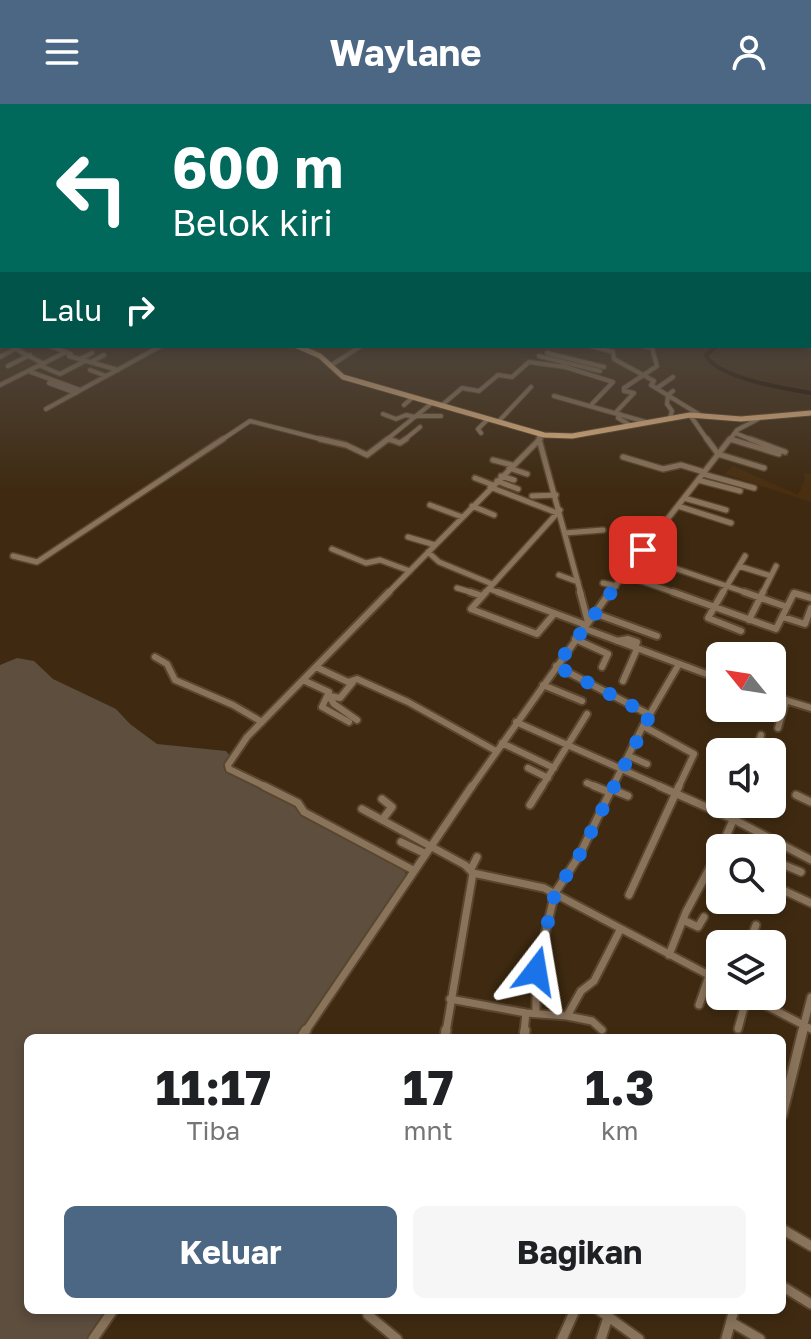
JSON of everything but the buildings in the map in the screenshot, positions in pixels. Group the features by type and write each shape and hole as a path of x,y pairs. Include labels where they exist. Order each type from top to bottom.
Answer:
{"main road":[{"path":"342,376 538,436 572,436 690,415 741,419 811,413"}],"street":[{"path":"0,385 21,376"},
{"path":"44,376 74,386"},
{"path":"46,409 106,376"},
{"path":"441,406 463,388 479,391 497,376"},
{"path":"592,404 613,383 596,376"},
{"path":"630,425 618,418 634,393 623,389 640,376 654,381 651,385 700,415"},
{"path":"657,388 673,377"},
{"path":"63,379 80,390"},
{"path":"49,383 80,390"},
{"path":"498,422 531,387"},
{"path":"668,395 673,391"},
{"path":"668,395 670,418"},
{"path":"554,396 592,404 646,422"},
{"path":"404,405 412,398"},
{"path":"13,556 37,562 250,421 316,436 367,455 432,403"},
{"path":"414,409 410,412 423,423"},
{"path":"383,414 395,419 406,415 417,416"},
{"path":"690,415 718,454 764,468"},
{"path":"389,439 401,443 423,423 441,416"},
{"path":"304,1034 426,850 585,625 733,436 744,425 764,417"},
{"path":"481,433 478,429 488,419"},
{"path":"413,870 304,812 298,803 229,769 238,748 262,722 538,436"},
{"path":"538,436 578,582 585,625"},
{"path":"733,436 780,453"},
{"path":"733,436 780,453"},
{"path":"754,456 760,448"},
{"path":"769,460 780,453"},
{"path":"623,457 663,469 681,465 740,491"},
{"path":"493,460 527,474"},
{"path":"702,475 754,488"},
{"path":"475,478 518,489"},
{"path":"495,482 514,480"},
{"path":"495,482 558,512"},
{"path":"532,496 556,495"},
{"path":"684,498 726,510"},
{"path":"430,505 462,517"},
{"path":"472,506 494,515"},
{"path":"678,506 731,523"},
{"path":"554,614 537,634 472,610 558,512"},
{"path":"565,533 603,530"},
{"path":"437,531 445,535"},
{"path":"408,537 435,545"},
{"path":"332,549 366,563 380,560 410,571"},
{"path":"428,552 439,562 491,587 617,641 706,674"},
{"path":"639,556 787,607"},
{"path":"741,631 708,619 745,556"},
{"path":"739,566 771,576"},
{"path":"749,620 776,566"},
{"path":"559,575 578,582"},
{"path":"624,575 776,629 794,593 811,598"},
{"path":"603,583 616,586"},
{"path":"457,588 482,596"},
{"path":"599,594 608,596"},
{"path":"783,617 805,624 811,608"},
{"path":"594,613 657,636"},
{"path":"575,639 608,654 602,667"},
{"path":"623,681 636,648"},
{"path":"155,657 171,669 175,680 233,705 262,722"},
{"path":"525,1034 555,893 579,856 643,726 679,664"},
{"path":"556,666 650,715"},
{"path":"316,667 353,682"},
{"path":"329,696 340,698 357,679 496,751"},
{"path":"303,680 329,692 334,704 353,721 322,707 329,696"},
{"path":"361,692 368,684"},
{"path":"543,685 582,701"},
{"path":"786,700 811,708"},
{"path":"530,805 587,714"},
{"path":"516,722 733,819 761,833 772,843 811,860"},
{"path":"778,728 780,722"},
{"path":"629,895 693,753 661,739 661,733 643,726"},
{"path":"502,743 554,768"},
{"path":"629,756 647,764"},
{"path":"528,768 548,778"},
{"path":"587,783 628,796"},
{"path":"796,795 811,802"},
{"path":"382,799 392,807 382,820"},
{"path":"362,809 426,850"},
{"path":"727,834 733,819"},
{"path":"401,842 472,871 555,893 706,974"},
{"path":"446,1034 472,871 477,857"},
{"path":"786,866 801,872"},
{"path":"669,955 683,920 706,881"},
{"path":"786,891 811,903"},
{"path":"683,920 698,927 704,917"},
{"path":"754,930 756,925"},
{"path":"567,1016 581,991 594,981 620,930"},
{"path":"699,1005 706,985"},
{"path":"786,1087 808,1027 811,997"},
{"path":"450,999 592,1021 602,1030"},
{"path":"738,1029 744,1010"},
{"path":"775,1010 808,1027"},
{"path":"786,1231 811,1246"},
{"path":"786,1288 811,1304"},
{"path":"93,1339 110,1314"},
{"path":"368,1314 397,1339"},
{"path":"562,1339 573,1314"},
{"path":"601,1339 604,1314 639,1339"},
{"path":"726,1339 733,1314"},
{"path":"731,1322 760,1339"}],"shaded area":[{"path":"733,466 798,495 805,480 804,474 811,473 811,502 725,474"},
{"path":"17,658 34,661 53,679 116,709 157,744 226,751 231,757 226,766 403,868 407,876 298,1034 24,1034 24,1314 106,1314 88,1339 0,1339 0,665"}],"waterway":[{"path":"736,376 811,393"}],"route":[{"path":"536,971 555,893 585,845 600,809 650,715 556,666 643,550"}]}
